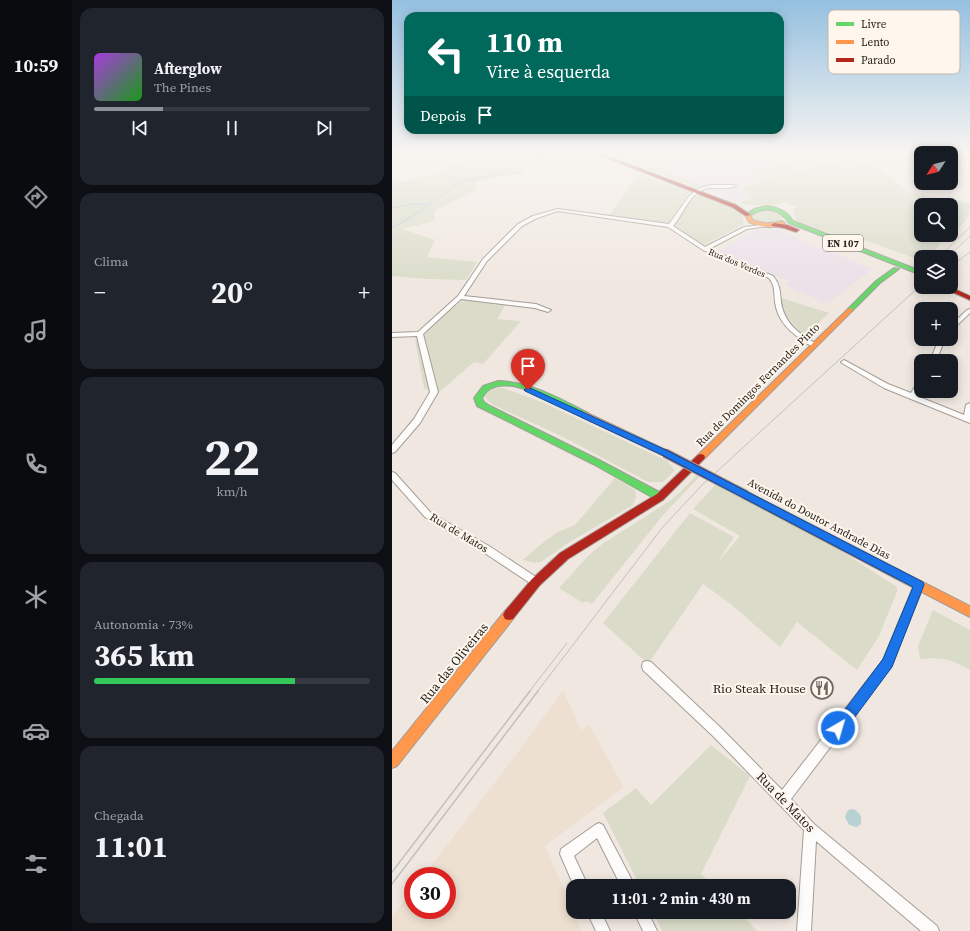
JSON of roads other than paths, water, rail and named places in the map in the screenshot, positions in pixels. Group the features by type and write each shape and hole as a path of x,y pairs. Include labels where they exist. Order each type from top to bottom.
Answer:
{"main road":[{"name":"EN 107","path":"711,197 734,206 749,216 756,223 790,227 898,267 914,271"},
{"name":"EN 107","path":"734,206 777,210 786,214 787,218 791,222 801,227 914,275"},
{"path":"749,216 754,210 759,209"},
{"path":"771,225 784,222 787,218"},
{"name":"Rua de Domingos Fernandes Pinto","path":"536,582 564,556 660,497 878,282 898,267"},
{"path":"958,287 970,292"},
{"path":"958,293 970,298"},
{"name":"Avenida do Doutor Andrade Dias","path":"660,497 625,477 480,404 478,398 482,390 492,384 504,382 546,396 665,453 970,612"},
{"name":"Rua das Oliveiras","path":"392,760 536,582"}],"street":[{"path":"392,335 420,334 460,297 488,256 520,226 539,216 564,210 669,226 672,225 687,201 691,197"},
{"path":"746,228 749,216"},
{"path":"705,249 746,228 771,225"},
{"name":"Rua dos Verdes","path":"669,226 705,249 771,277 777,284 778,306 783,318 805,340 815,345"},
{"path":"460,297 536,306 548,310"},
{"path":"958,321 969,311"},
{"path":"392,450 417,421 434,392 420,334"},
{"path":"844,362 886,386 969,420 970,405"},
{"name":"Rua de Matos","path":"392,474 428,515 486,549 536,582"},
{"path":"783,798 888,663 919,585"},
{"name":"Rua de Matos","path":"647,666 718,733 783,798 810,828 932,931"},
{"path":"804,931 810,828"},
{"path":"578,879 566,854 599,829 624,879"},
{"path":"597,919 603,931"},
{"path":"644,919 650,931"}],"water":[{"path":"853,809 859,813 861,817 861,824 857,827 849,825 845,817 848,810"}],"waterway":[{"path":"428,205 438,197"},
{"path":"392,208 413,204 428,205"},
{"path":"392,228 428,205"}],"tram line":[{"path":"946,250 970,227"},
{"path":"955,250 970,236"},
{"path":"958,261 970,252"},
{"path":"537,692 662,528 702,485 914,291"},
{"path":"529,692 567,643"},
{"path":"392,872 530,691"},
{"path":"392,884 538,691"}],"place":[{"name":"Rio Steak House","path":"822,688"}]}
